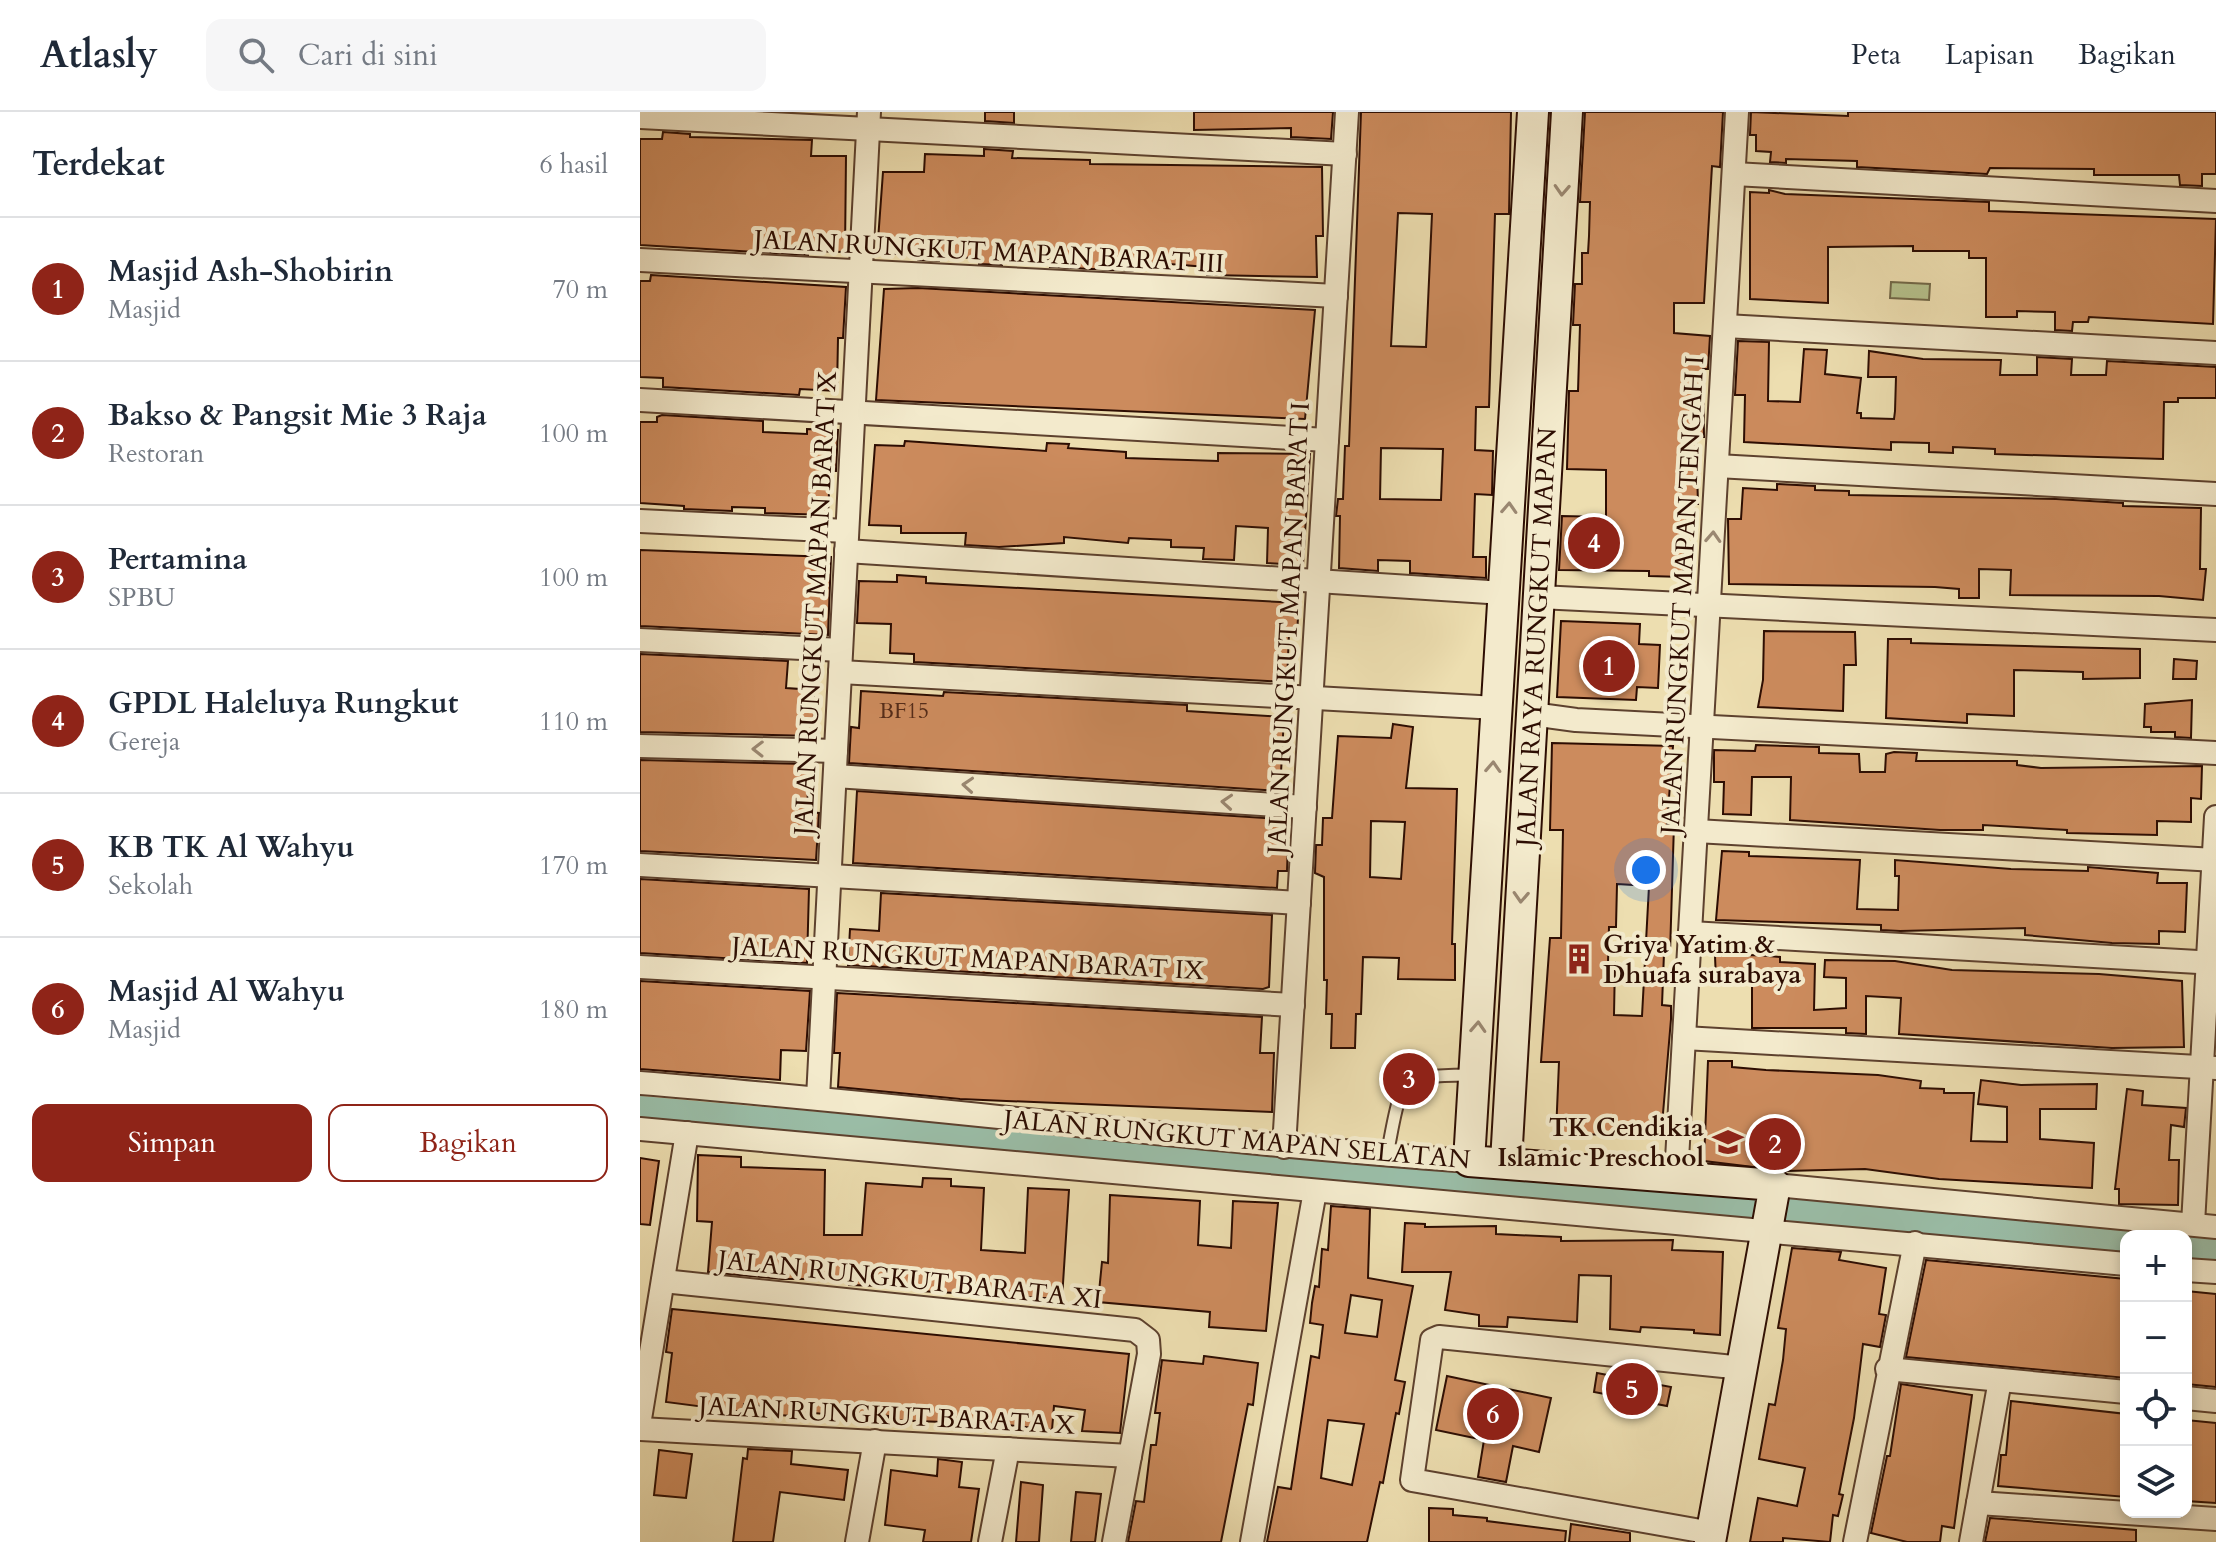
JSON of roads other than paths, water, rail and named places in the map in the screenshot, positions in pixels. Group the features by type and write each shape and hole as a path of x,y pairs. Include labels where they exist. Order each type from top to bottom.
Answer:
{"street":[{"name":"JALAN RUNGKUT MAPAN BARAT I","path":"1284,1147 1347,112"},
{"name":"JALAN RAYA RUNGKUT MAPAN","path":"1469,1161 1533,112"},
{"name":"JALAN RAYA RUNGKUT MAPAN","path":"1506,1162 1567,112"},
{"name":"JALAN RUNGKUT MAPAN TENGAH I","path":"1676,1177 1737,112"},
{"path":"640,117 868,122 1345,154"},
{"name":"JALAN RUNGKUT MAPAN BARAT X","path":"818,1098 868,122"},
{"path":"1734,174 2216,201"},
{"name":"JALAN RUNGKUT MAPAN BARAT III","path":"640,260 1336,296"},
{"path":"1521,312 1555,311"},
{"path":"1725,326 2216,353"},
{"path":"640,400 1327,440"},
{"path":"1717,466 2216,494"},
{"path":"640,521 1319,581 1504,593"},
{"path":"1539,597 1709,608 2216,630"},
{"path":"640,640 840,661 1311,698 1497,708"},
{"path":"1532,714 2216,753"},
{"path":"640,746 836,751"},
{"path":"835,776 1305,807"},
{"path":"2193,1224 2209,1068 2216,817"},
{"path":"1696,831 2215,860"},
{"path":"640,865 1299,903"},
{"path":"1690,933 2212,962"},
{"name":"JALAN RUNGKUT MAPAN BARAT IX","path":"640,967 1293,1005"},
{"path":"1684,1038 2209,1068"},
{"name":"JALAN RUNGKUT MAPAN SELATAN","path":"640,1083 818,1098 1284,1147 1506,1162 1676,1177 1774,1190 2216,1227"},
{"path":"640,1129 1768,1229 2120,1263"},
{"path":"640,1419 687,1133"},
{"path":"1743,1368 1439,1337 1432,1340 1412,1480 1711,1538 1743,1368 1774,1190"},
{"path":"1252,1542 1315,1191"},
{"path":"1855,1542 1887,1369 1915,1243"},
{"path":"2192,1270 2216,1272"},
{"name":"JALAN RUNGKUT BARATA XI","path":"663,1281 1135,1330 1148,1340 1149,1354 1130,1456"},
{"path":"1887,1369 2120,1391"},
{"path":"1971,1542 2000,1380"},
{"path":"2192,1399 2216,1401"},
{"name":"JALAN RUNGKUT BARATA X","path":"640,1429 1130,1456"},
{"path":"857,1542 875,1441"},
{"path":"990,1542 1008,1449"},
{"path":"1114,1542 1130,1456"},
{"path":"1978,1503 2216,1519"}],"lane":[{"path":"1387,1155 1404,1088 1414,1078 1475,1075"}],"waterway":[{"path":"640,1115 2120,1247"},
{"path":"2192,1254 2216,1256"}],"place":[{"name":"GPDL Haleluya Rungkut","path":"1594,543"},
{"name":"Masjid Ash-Shobirin","path":"1609,666"},
{"name":"Griya Yatim & Dhuafa surabaya","path":"1579,959"},
{"name":"Pertamina","path":"1409,1079"},
{"name":"TK Cendikia Islamic Preschool","path":"1728,1142"},
{"name":"Bakso & Pangsit Mie 3 Raja","path":"1775,1144"},
{"name":"KB TK Al Wahyu","path":"1632,1389"},
{"name":"Masjid Al Wahyu","path":"1493,1414"}]}
